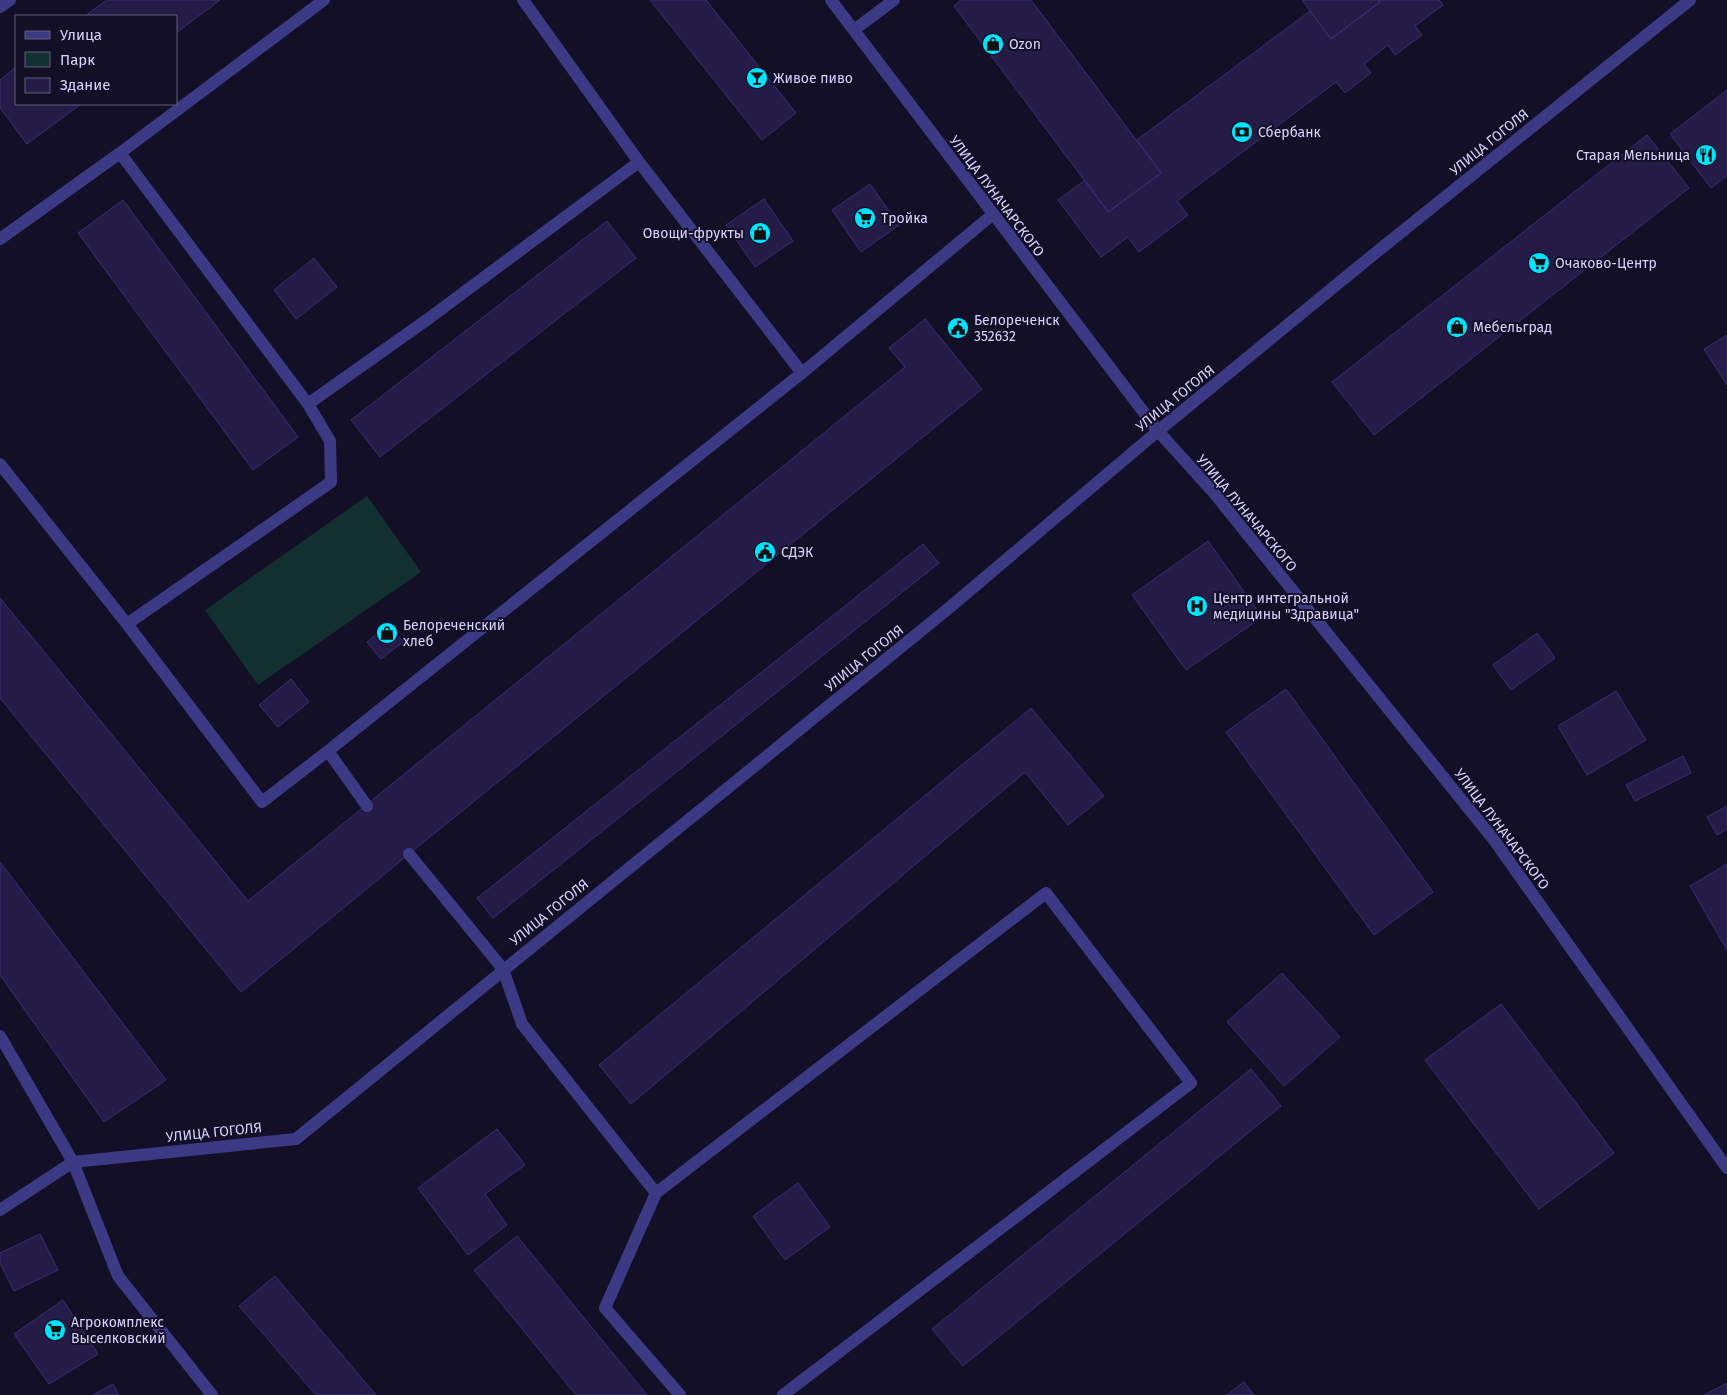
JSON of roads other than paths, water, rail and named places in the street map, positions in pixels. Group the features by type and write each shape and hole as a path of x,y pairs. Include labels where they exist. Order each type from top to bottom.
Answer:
{"street":[{"path":"0,7 10,0"},
{"path":"0,239 120,153 324,0"},
{"path":"523,0 639,162 802,373"},
{"name":"УЛИЦА ЛУНАЧАРСКОГО","path":"831,0 992,215 1158,431 1214,494 1494,840 1727,1168"},
{"path":"854,30 894,0"},
{"name":"УЛИЦА ГОГОЛЯ","path":"0,1210 73,1162 296,1139 949,608 1158,431 1368,259 1690,0"},
{"path":"120,153 308,404 330,441 330,482 127,624"},
{"path":"308,404 436,313 639,162"},
{"path":"0,464 127,624 262,802 802,373 992,215"},
{"path":"328,751 367,806"},
{"path":"409,854 503,969 522,1024 656,1193"},
{"path":"680,1395 605,1308 656,1193 1046,893 1192,1083 783,1395"},
{"path":"0,1036 73,1162 118,1276 212,1395"}],"place":[{"name":"Ozon","path":"993,44"},
{"name":"Живое пиво","path":"757,78"},
{"name":"Сбербанк","path":"1242,132"},
{"name":"Старая Мельница","path":"1706,155"},
{"name":"Тройка","path":"865,218"},
{"name":"Овощи-фрукты","path":"760,233"},
{"name":"Очаково-Центр","path":"1539,263"},
{"name":"Мебельград","path":"1457,327"},
{"name":"Белореченск 352632","path":"958,328"},
{"name":"СДЭК","path":"765,552"},
{"name":"Центр интегральной медицины \"Здравица\"","path":"1197,606"},
{"name":"Белореченский хлеб","path":"387,633"},
{"name":"Агрокомплекс Выселковский","path":"55,1330"}]}
